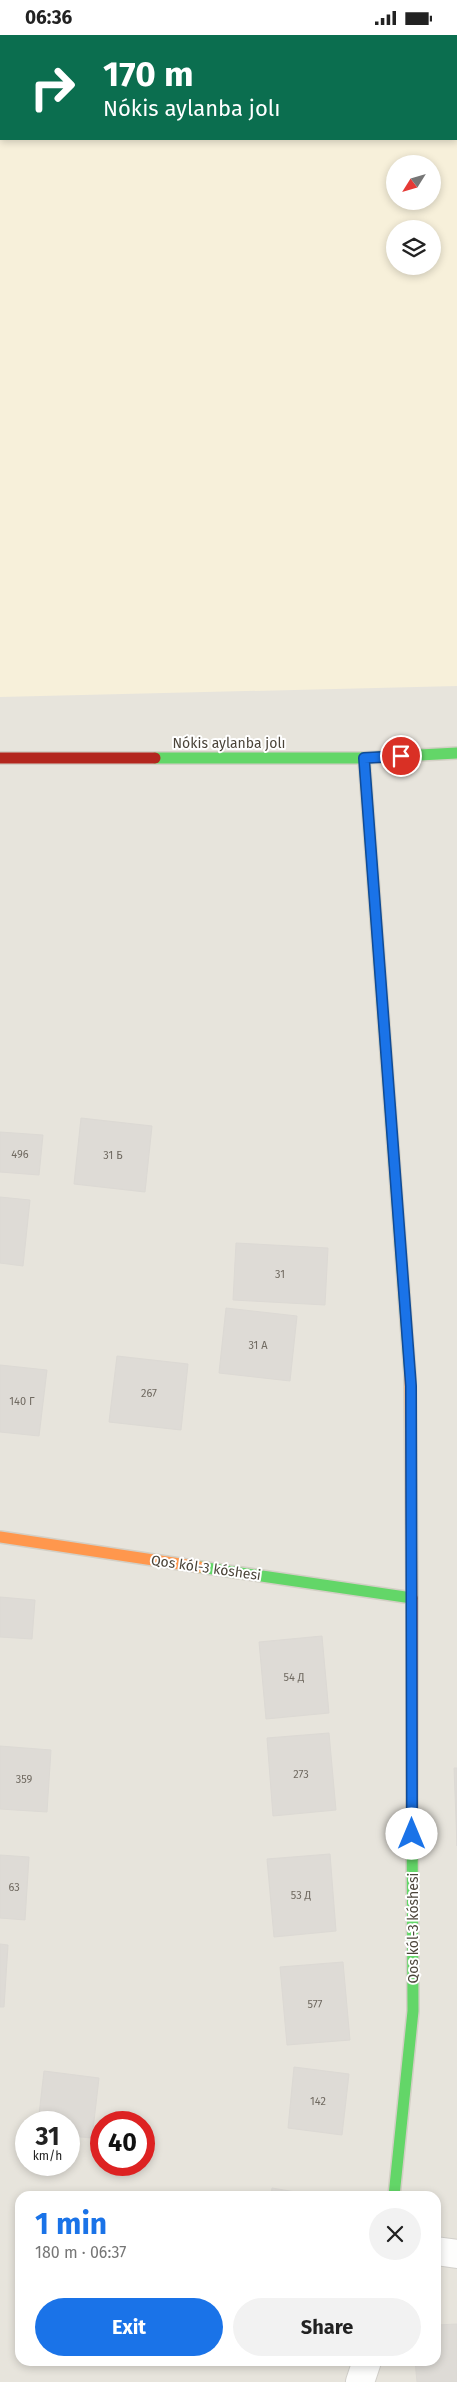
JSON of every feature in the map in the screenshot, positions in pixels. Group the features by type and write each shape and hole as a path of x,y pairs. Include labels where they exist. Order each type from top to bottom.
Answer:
{"street":[{"name":"Nókis aylanba jolı","path":"0,757 364,758 457,753"},
{"name":"Qos kól-3 kóshesi","path":"364,758 411,1386 413,2011 395,2191"},
{"name":"Qos kól-3 kóshesi","path":"0,1537 412,1598"},
{"path":"441,2252 457,2254"},
{"path":"360,2382 365,2366"}],"shaded area":[{"path":"0,140 457,140 457,2382 0,2382"}],"sand":[{"path":"0,140 457,140 457,686 0,697"}],"building":[{"path":"81,1118 152,1126 145,1192 74,1184"},
{"path":"0,1132 43,1135 39,1175 0,1172"},
{"path":"0,1197 30,1200 23,1266 0,1263"},
{"path":"236,1243 328,1248 325,1305 233,1300"},
{"path":"226,1308 297,1316 290,1381 219,1373"},
{"path":"117,1356 188,1364 181,1430 109,1422"},
{"path":"0,1365 47,1370 39,1436 0,1432"},
{"path":"0,1597 35,1600 32,1639 0,1637"},
{"path":"322,1636 329,1713 266,1719 259,1642"},
{"path":"329,1733 336,1810 273,1816 267,1738"},
{"path":"0,1746 51,1750 47,1812 0,1809"},
{"path":"454,1768 457,1768 457,1846"},
{"path":"330,1854 336,1931 274,1937 267,1859"},
{"path":"0,1855 29,1857 25,1920 0,1918"},
{"path":"0,1944 8,1945 4,2007 0,2007"},
{"path":"343,1962 350,2040 287,2045 280,1967"},
{"path":"294,2067 349,2074 342,2135 288,2128"},
{"path":"44,2071 99,2078 95,2111 90,2111 90,2138 80,2137 80,2111 39,2111"},
{"path":"272,2188 290,2191 272,2191"},
{"path":"457,2324 457,2382 417,2382 415,2366 441,2366 441,2325"}],"traffic: fast":[{"path":"155,758 364,758 457,753"},
{"path":"364,758 410,1375"},
{"path":"200,1567 412,1598"},
{"path":"395,2191 413,2011 412,1815"}],"traffic: slow":[{"path":"410,1375 412,1598"},
{"path":"0,1537 200,1567"}],"traffic: jam":[{"path":"0,758 155,758"},
{"path":"412,1598 412,1815"}],"route":[{"path":"401,756 364,758 411,1386 412,1834"}]}
